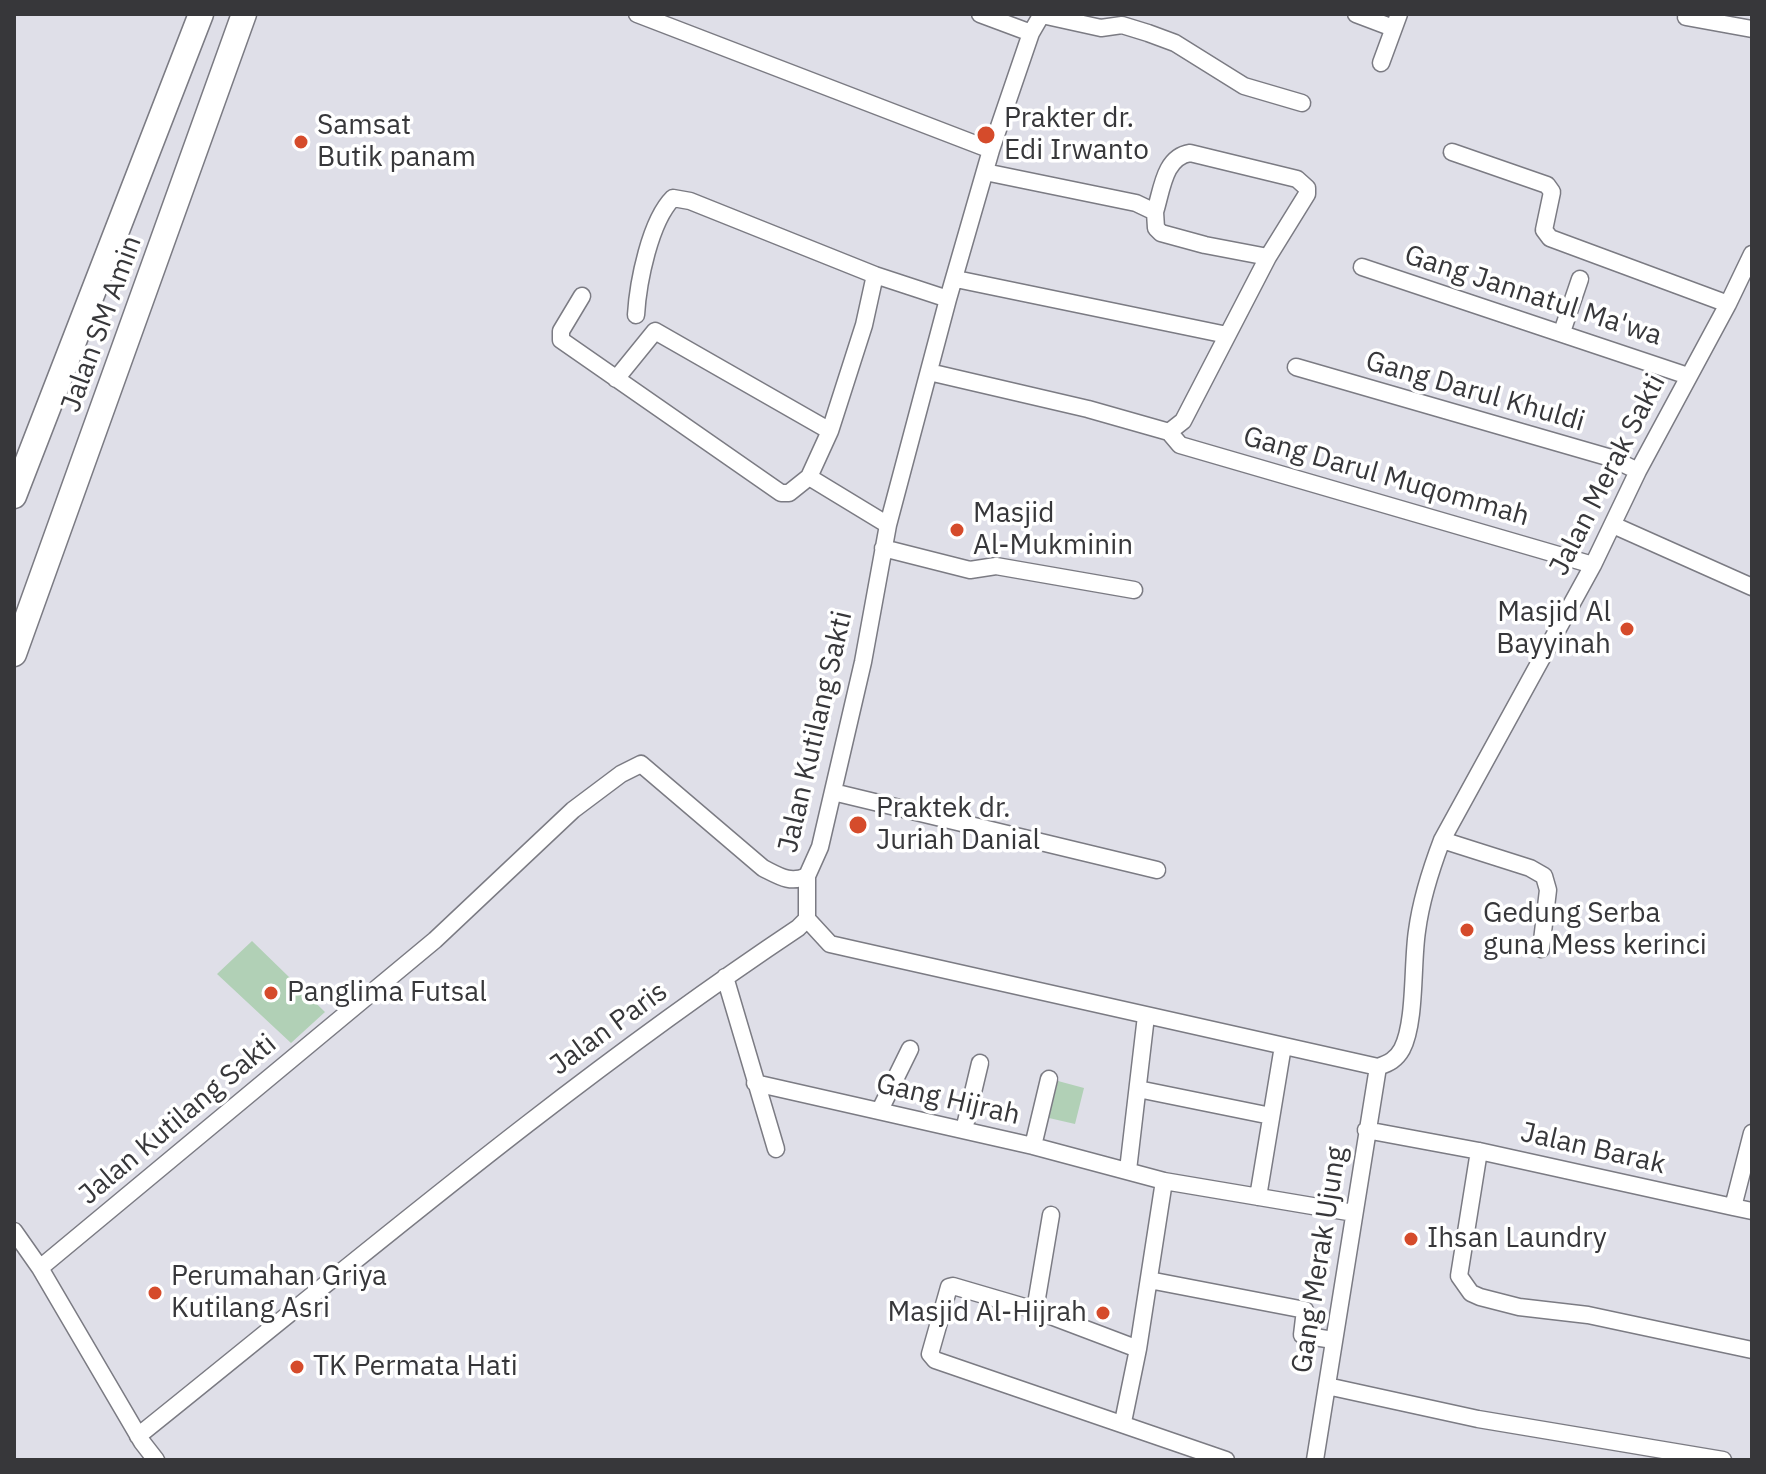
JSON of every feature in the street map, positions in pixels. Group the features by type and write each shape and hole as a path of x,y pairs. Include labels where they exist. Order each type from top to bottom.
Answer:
{"main road":[{"name":"Jalan SM Amin","path":"14,494 201,14"},
{"name":"Jalan SM Amin","path":"14,654 244,14"}],"street":[{"path":"637,14 991,150"},
{"path":"980,14 1031,33"},
{"path":"1042,14 1101,28 1122,25 1148,33 1175,43 1244,86 1302,103"},
{"name":"Jalan Kutilang Sakti","path":"40,1268 435,940 573,810 631,769 641,764 763,868 783,879 796,881 807,876 820,847 863,662 888,525 948,299 991,150 1031,33 1042,14"},
{"path":"1356,14 1396,21 1381,63"},
{"path":"1686,17 1752,29"},
{"path":"1452,152 1547,185 1552,192 1544,230 1550,238 1728,304"},
{"path":"1169,432 1183,421 1268,257 1307,194 1307,188 1297,179 1190,153 1175,158 1170,164 1155,212 1156,228 1161,233 1205,245 1268,257"},
{"path":"985,172 1136,203 1155,212"},
{"path":"636,315 644,263 664,207 673,198 690,201 875,275 948,299"},
{"name":"Jalan Merak Sakti","path":"1378,1067 1394,1060 1403,1047 1408,1030 1417,930 1442,840 1593,565 1638,471 1752,254"},
{"name":"Gang Jannatul Ma'wa","path":"1362,267 1688,376"},
{"path":"582,296 561,331 561,340 781,493 789,493 809,477 830,431 864,325 875,275"},
{"path":"956,279 1227,335"},
{"path":"1562,332 1580,279"},
{"path":"616,379 655,331 830,431"},
{"name":"Gang Darul Khuldi","path":"1296,367 1611,458 1638,471"},
{"name":"Gang Darul Muqommah","path":"929,372 1088,409 1169,432 1180,445 1593,565"},
{"path":"809,477 888,525"},
{"path":"1613,525 1752,587"},
{"path":"883,548 970,570 996,566 1134,590"},
{"path":"833,792 1157,870"},
{"path":"1442,840 1530,868 1544,876 1548,890 1541,949"},
{"path":"807,876 807,919 830,944 1378,1067"},
{"name":"Jalan Paris","path":"138,1436 569,1090 807,919"},
{"path":"725,977 776,1149"},
{"path":"1128,1170 1146,1016"},
{"path":"1258,1197 1283,1046"},
{"path":"880,1110 910,1049"},
{"path":"964,1130 980,1063"},
{"name":"Gang Merak Ujung","path":"1315,1460 1378,1067"},
{"path":"1033,1146 1049,1079"},
{"name":"Gang Hijrah","path":"755,1083 1033,1146 1164,1181 1354,1213"},
{"path":"1138,1089 1271,1116"},
{"name":"Jalan Barak","path":"1366,1130 1479,1151 1752,1211"},
{"path":"1733,1207 1752,1133"},
{"path":"1479,1151 1459,1276 1465,1286 1480,1297 1519,1307 1588,1315 1752,1350"},
{"path":"1123,1422 1138,1349 1164,1181"},
{"path":"1035,1310 1051,1215"},
{"path":"14,1231 40,1268 138,1436 156,1460"},
{"path":"1149,1280 1305,1310 1302,1335 1333,1340"},
{"path":"1138,1349 1035,1310 950,1287 930,1356 1226,1460"},
{"path":"1327,1386 1478,1419 1723,1460"}],"green space":[{"name":"Panglima Futsal","path":"252,941 325,1012 291,1043 217,974"},
{"path":"1058,1081 1084,1088 1075,1124 1049,1118"}],"place":[{"name":"Prakter dr. Edi Irwanto","path":"986,135"},
{"name":"Samsat Butik panam","path":"301,142"},
{"name":"Masjid Al-Mukminin","path":"957,530"},
{"name":"Masjid Al Bayyinah","path":"1627,629"},
{"name":"Praktek dr. Juriah Danial","path":"858,825"},
{"name":"Gedung Serba guna Mess kerinci","path":"1467,930"},
{"name":"Panglima Futsal","path":"271,993"},
{"name":"Ihsan Laundry","path":"1411,1239"},
{"name":"Perumahan Griya Kutilang Asri","path":"155,1293"},
{"name":"Masjid Al-Hijrah","path":"1103,1313"},
{"name":"TK Permata Hati","path":"297,1367"}]}
